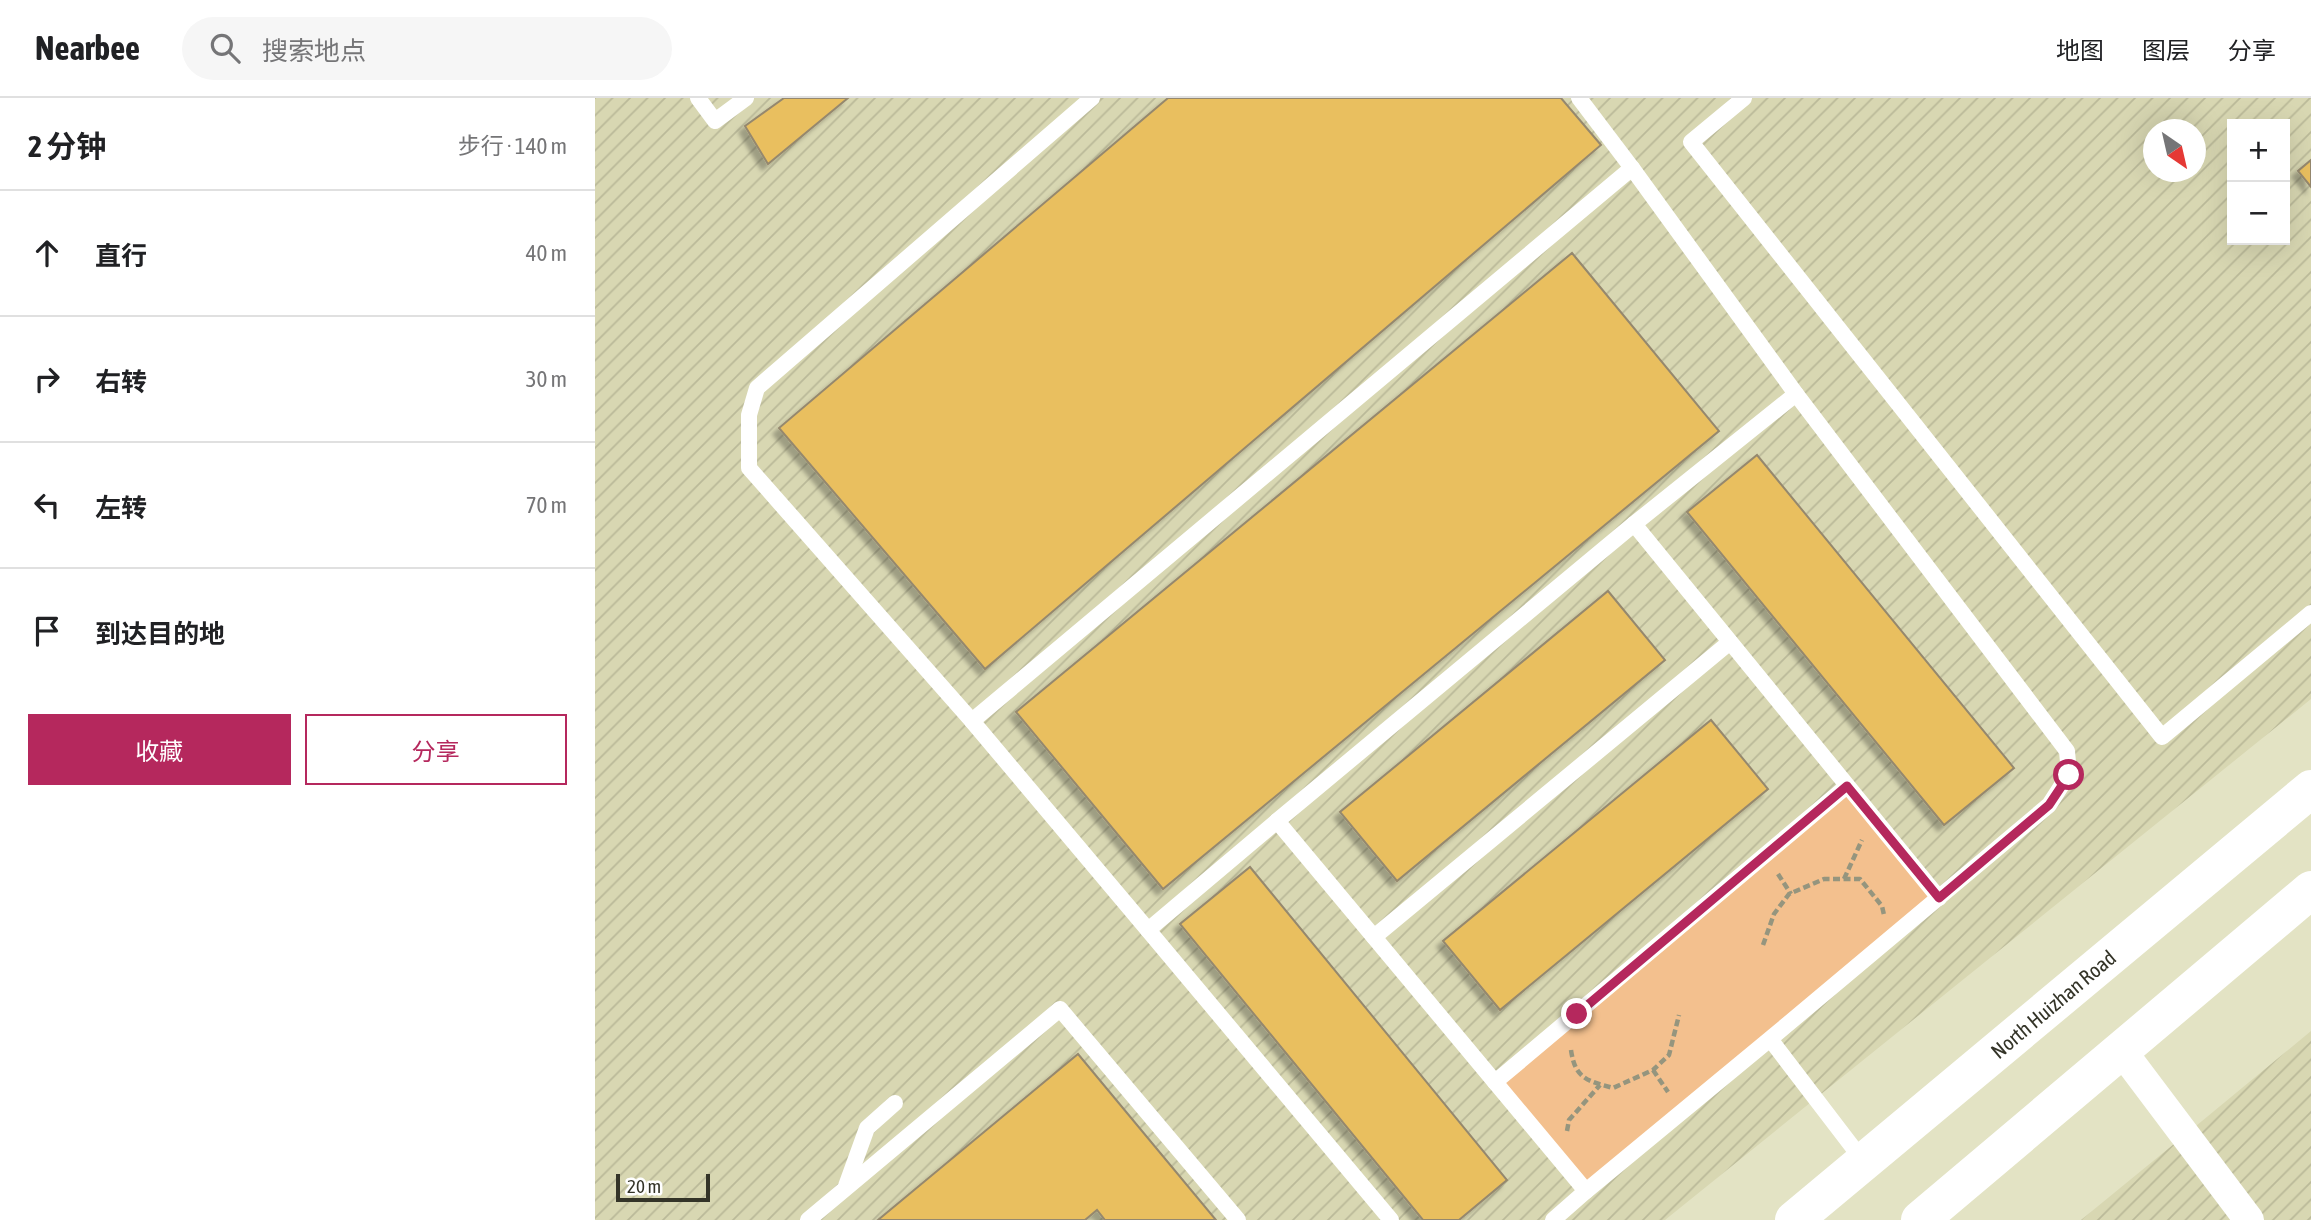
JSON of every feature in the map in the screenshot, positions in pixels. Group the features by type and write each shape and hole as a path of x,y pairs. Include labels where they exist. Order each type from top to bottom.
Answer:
{"main road":[{"name":"North Huizhan Road","path":"1794,1220 2311,789"},
{"path":"1920,1220 2311,890"}],"street":[{"path":"2121,1050 2249,1220"}],"lane":[{"path":"698,98 715,121 747,98"},
{"path":"1092,98 757,388 748,415 749,468 972,721 1391,1220"},
{"path":"1553,1220 2049,805 2069,775 2067,751 1796,394 1579,98"},
{"path":"1744,98 1691,142 2162,737 2311,613"},
{"path":"972,721 1632,168"},
{"path":"1148,930 1634,524 1796,394"},
{"path":"1634,524 1939,898"},
{"path":"1374,937 1730,642"},
{"path":"1496,1082 1847,786"},
{"path":"1277,821 1587,1191"},
{"path":"808,1220 1060,1009 1238,1220"},
{"path":"1770,1039 1864,1162"},
{"path":"845,1189 867,1128 895,1103"}],"path":[{"path":"1845,879 1873,817"},
{"path":"1763,945 1774,914 1789,894 1823,879 1860,879 1882,906 1888,940"},
{"path":"1577,1014 1569,1038 1573,1066 1587,1081 1613,1088 1653,1070 1669,1055 1679,1015"},
{"path":"1560,1159 1569,1120 1600,1085"}],"shaded area":[{"path":"595,98 2311,98 2311,699 1665,1220 595,1220"},
{"path":"1847,786 1939,898 1586,1191 1495,1082"},
{"path":"2311,1031 2311,1220 2081,1220 2202,1121"}],"building":[{"path":"784,98 848,98 768,164 745,126"},
{"path":"1168,98 1561,98 1601,145 985,669 779,428"},
{"path":"2311,160 2311,187 2298,171"},
{"path":"1572,253 1719,431 1163,889 1016,712"},
{"path":"1757,455 2014,768 1944,825 1687,512"},
{"path":"1608,591 1665,660 1397,881 1340,812"},
{"path":"1711,720 1768,789 1500,1010 1443,941"},
{"path":"1250,867 1507,1180 1459,1220 1423,1220 1180,924"},
{"path":"1078,1054 1216,1220 1105,1220 1097,1210 1085,1220 878,1220"}],"route":[{"path":"1577,1014 1847,786 1939,898 2049,805 2069,775"}]}
